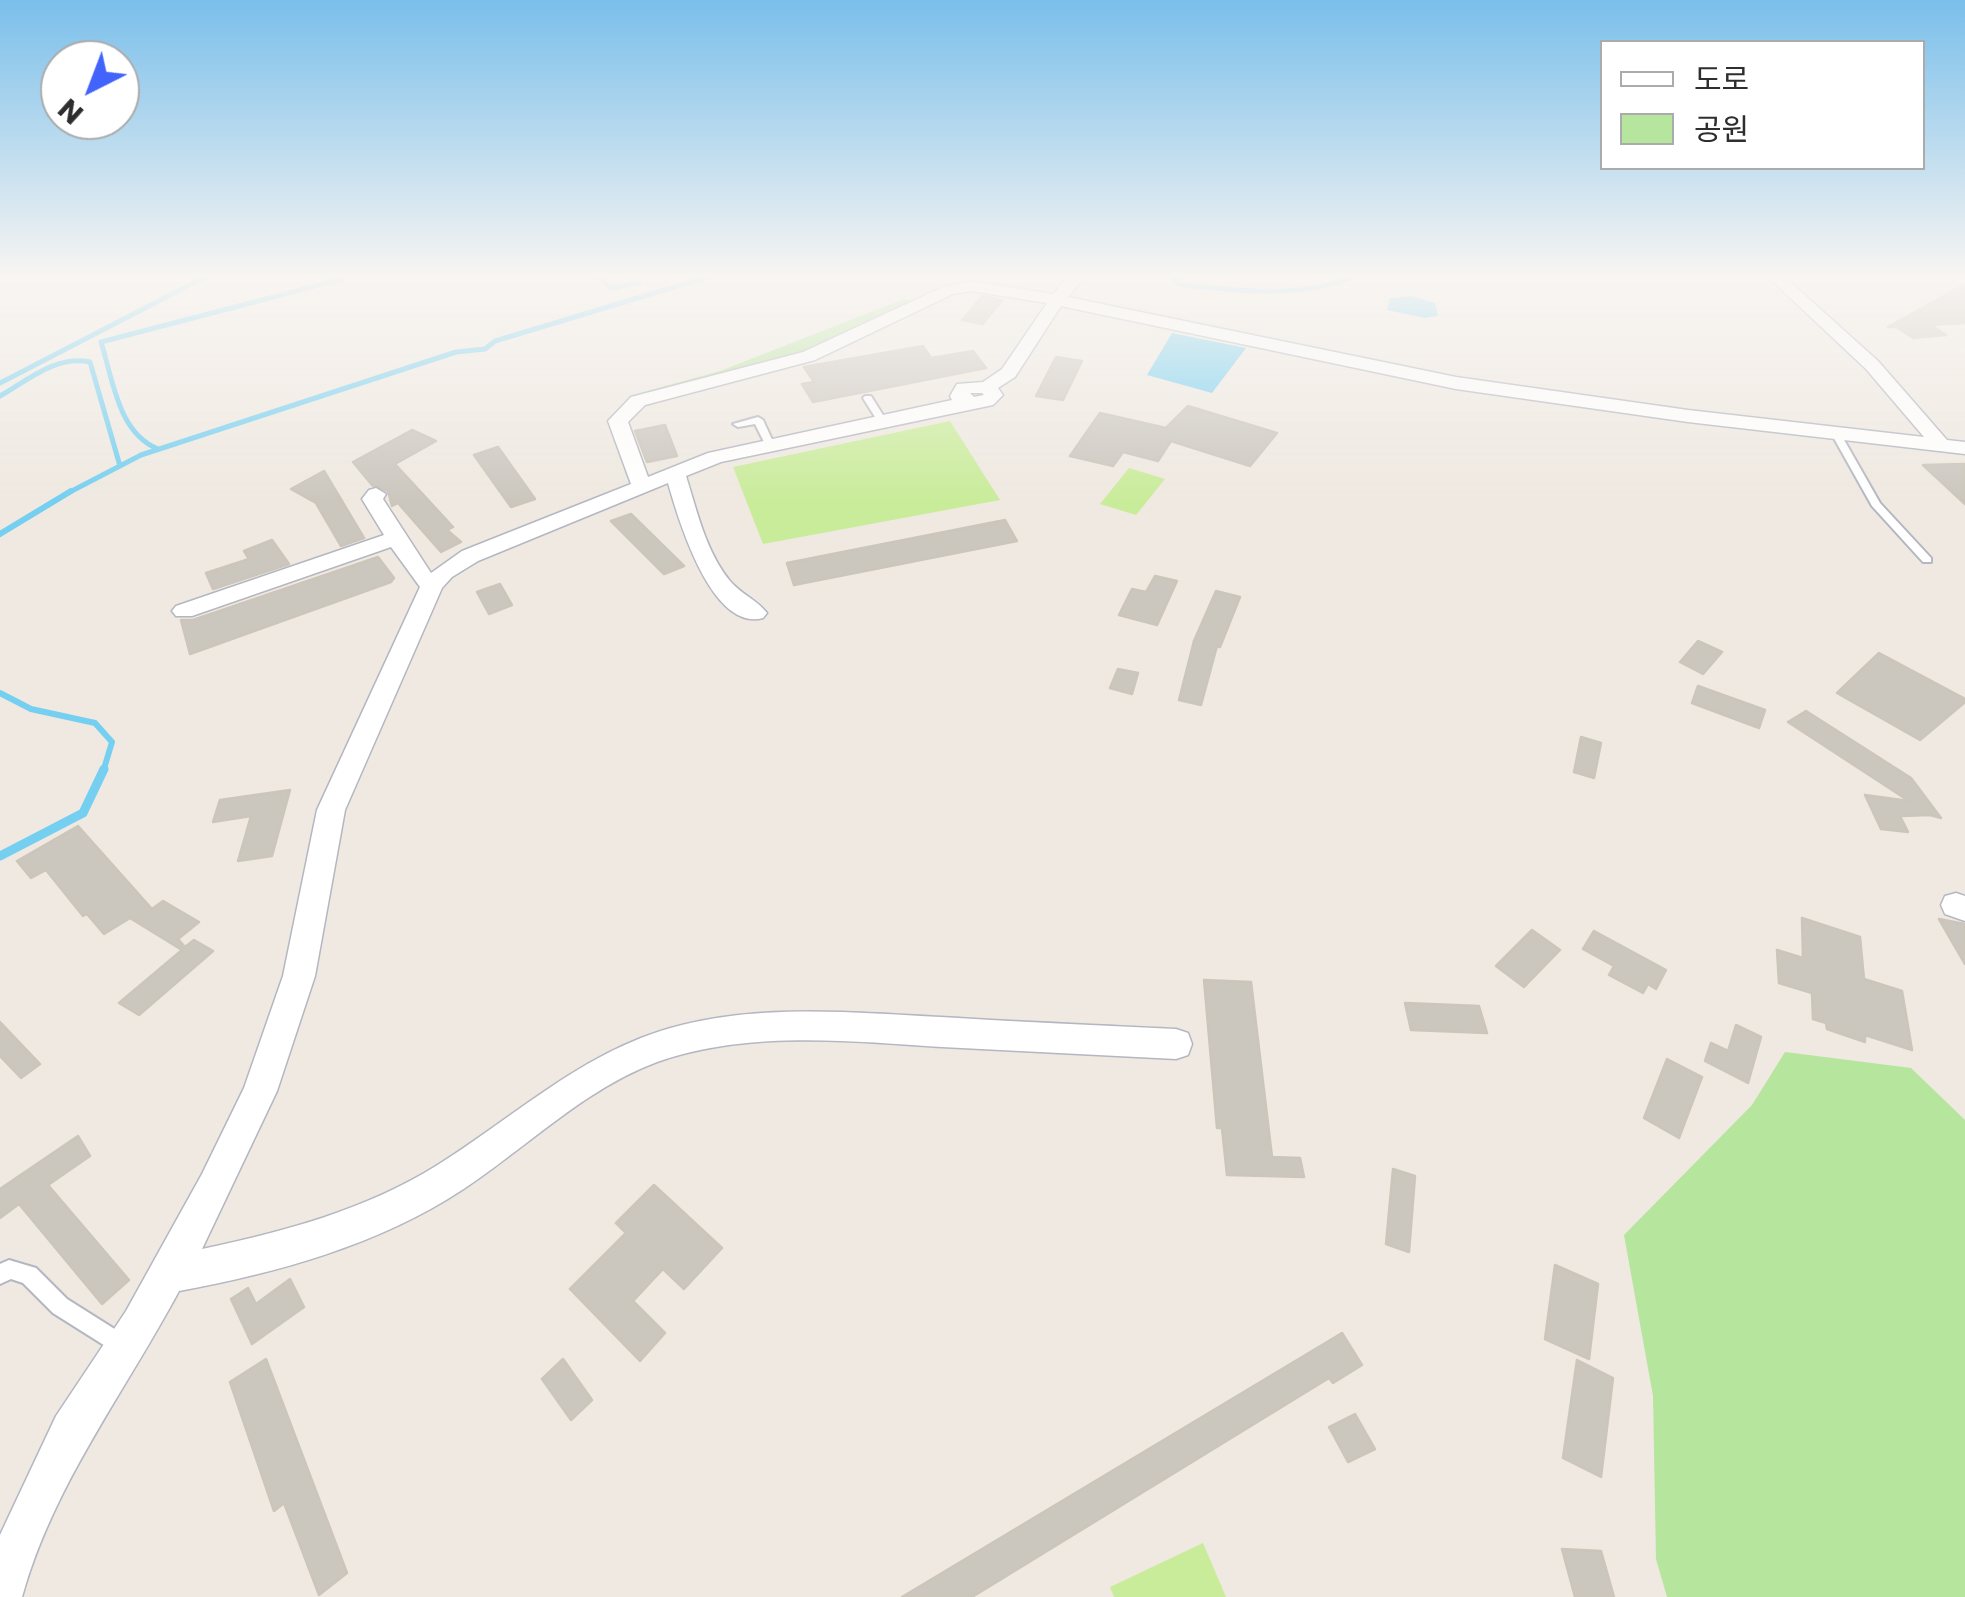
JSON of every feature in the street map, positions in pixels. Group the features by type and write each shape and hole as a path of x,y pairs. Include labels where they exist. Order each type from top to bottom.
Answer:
{"street":[{"path":"642,486 618,421 622,413 638,401 815,353"},
{"path":"0,1596 10,1543 70,1430 126,1348 168,1274 216,1186 260,1090 299,976 332,810 432,586 444,572 470,556 715,457 770,446 876,411 976,394 1018,364 1023,353"},
{"path":"1309,353 1456,383 1965,448"},
{"path":"1858,353 1940,444"},
{"path":"675,473 709,569 741,606 755,613"},
{"path":"376,494 372,499 432,586"},
{"path":"184,610 397,538"},
{"path":"168,1274 283,1248 411,1200 491,1151 580,1083 652,1049 685,1041 759,1030 855,1027 1176,1044"}],"lane":[{"path":"738,424 758,420 770,446"},
{"path":"1836,432 1876,504 1927,560"},
{"path":"0,1275 9,1269 29,1275 60,1306 126,1348"}],"green space":[{"path":"767,353 802,353 625,397 720,371"},
{"path":"950,421 1000,500 763,544 733,467"},
{"path":"1129,468 1165,479 1136,515 1100,504"},
{"path":"1785,1052 1911,1068 1965,1120 1965,1597 1667,1597 1656,1559 1653,1396 1624,1235 1752,1105"},
{"path":"1203,1543 1226,1597 1114,1597 1110,1587"}],"water":[{"path":"1160,353 1243,353 1212,393 1147,375"}],"building":[{"path":"886,353 927,353 931,358 974,353 986,368 813,402 802,384 814,382 804,367"},
{"path":"1056,357 1082,361 1063,400 1036,396"},
{"path":"1188,406 1277,433 1250,466 1171,441 1158,461 1123,452 1113,466 1070,456 1100,413 1166,428"},
{"path":"665,425 677,456 647,462 635,431"},
{"path":"412,430 436,441 395,464 453,527 447,530 461,542 441,552 398,503 392,506 388,491 372,485 353,462"},
{"path":"498,447 535,499 511,507 474,455"},
{"path":"1965,464 1965,504 1923,465"},
{"path":"324,471 364,538 341,546 316,503 291,489"},
{"path":"631,514 684,566 664,574 611,521"},
{"path":"1005,520 1017,541 794,585 787,563"},
{"path":"272,540 289,564 213,589 206,573 249,559 244,551"},
{"path":"378,557 394,578 391,582 190,654 181,620 193,620"},
{"path":"1155,576 1177,581 1157,625 1119,615 1132,589 1146,592"},
{"path":"500,584 512,605 489,614 477,592"},
{"path":"1216,591 1240,597 1220,647 1217,646 1201,705 1179,700 1194,641"},
{"path":"1698,641 1722,652 1703,674 1680,662"},
{"path":"1879,653 1965,702 1920,740 1837,693"},
{"path":"1118,669 1138,673 1132,694 1110,688"},
{"path":"1698,686 1765,710 1759,728 1692,703"},
{"path":"1806,711 1911,778 1941,818 1900,816 1908,832 1881,829 1865,795 1909,801 1788,722"},
{"path":"1581,737 1601,743 1594,778 1574,772"},
{"path":"290,790 272,856 238,861 251,816 213,822 220,800"},
{"path":"78,826 152,909 163,901 199,922 178,939 185,947 194,940 213,951 139,1015 119,1003 182,950 130,918 104,934 87,914 83,916 46,870 31,878 17,861"},
{"path":"1802,918 1860,937 1864,979 1902,991 1912,1050 1865,1035 1865,1042 1827,1029 1826,1023 1813,1019 1812,993 1779,983 1777,950 1803,958"},
{"path":"1939,919 1965,924 1965,964"},
{"path":"1532,930 1560,950 1524,987 1496,966"},
{"path":"1594,931 1666,970 1656,989 1648,984 1643,993 1609,975 1614,966 1583,949"},
{"path":"1204,980 1251,982 1272,1157 1300,1158 1304,1177 1227,1175 1222,1128 1217,1128"},
{"path":"1405,1003 1479,1006 1487,1033 1411,1030"},
{"path":"0,1022 40,1064 21,1078 0,1056"},
{"path":"1736,1025 1761,1037 1748,1083 1705,1061 1711,1043 1728,1051"},
{"path":"1667,1059 1702,1077 1679,1138 1644,1118"},
{"path":"78,1136 90,1156 48,1185 129,1280 102,1304 19,1204 0,1218 0,1189"},
{"path":"1393,1169 1415,1176 1409,1252 1386,1244"},
{"path":"654,1185 722,1248 684,1289 663,1269 633,1301 665,1333 640,1361 570,1289 626,1233 616,1223"},
{"path":"1555,1265 1598,1284 1589,1359 1545,1339"},
{"path":"290,1279 304,1307 252,1344 231,1299 248,1288 256,1304"},
{"path":"1342,1333 1362,1365 1333,1383 1329,1378 972,1597 902,1597"},
{"path":"266,1359 347,1573 319,1595 284,1503 274,1511 230,1382"},
{"path":"563,1359 592,1400 571,1420 542,1379"},
{"path":"1577,1360 1613,1378 1601,1477 1563,1458"},
{"path":"1355,1414 1375,1449 1348,1462 1329,1427"},
{"path":"1562,1549 1601,1551 1614,1597 1575,1597"}],"waterway":[{"path":"0,383 59,353"},
{"path":"104,353 126,418 134,431 158,449"},
{"path":"120,466 141,455 454,353"},
{"path":"0,396 54,365 90,362 120,466"},
{"path":"66,494 120,466"},
{"path":"66,494 71,491"},
{"path":"0,534 66,494"},
{"path":"0,693 31,709 95,723 112,742 104,770"},
{"path":"0,856 83,813 104,770"}]}
